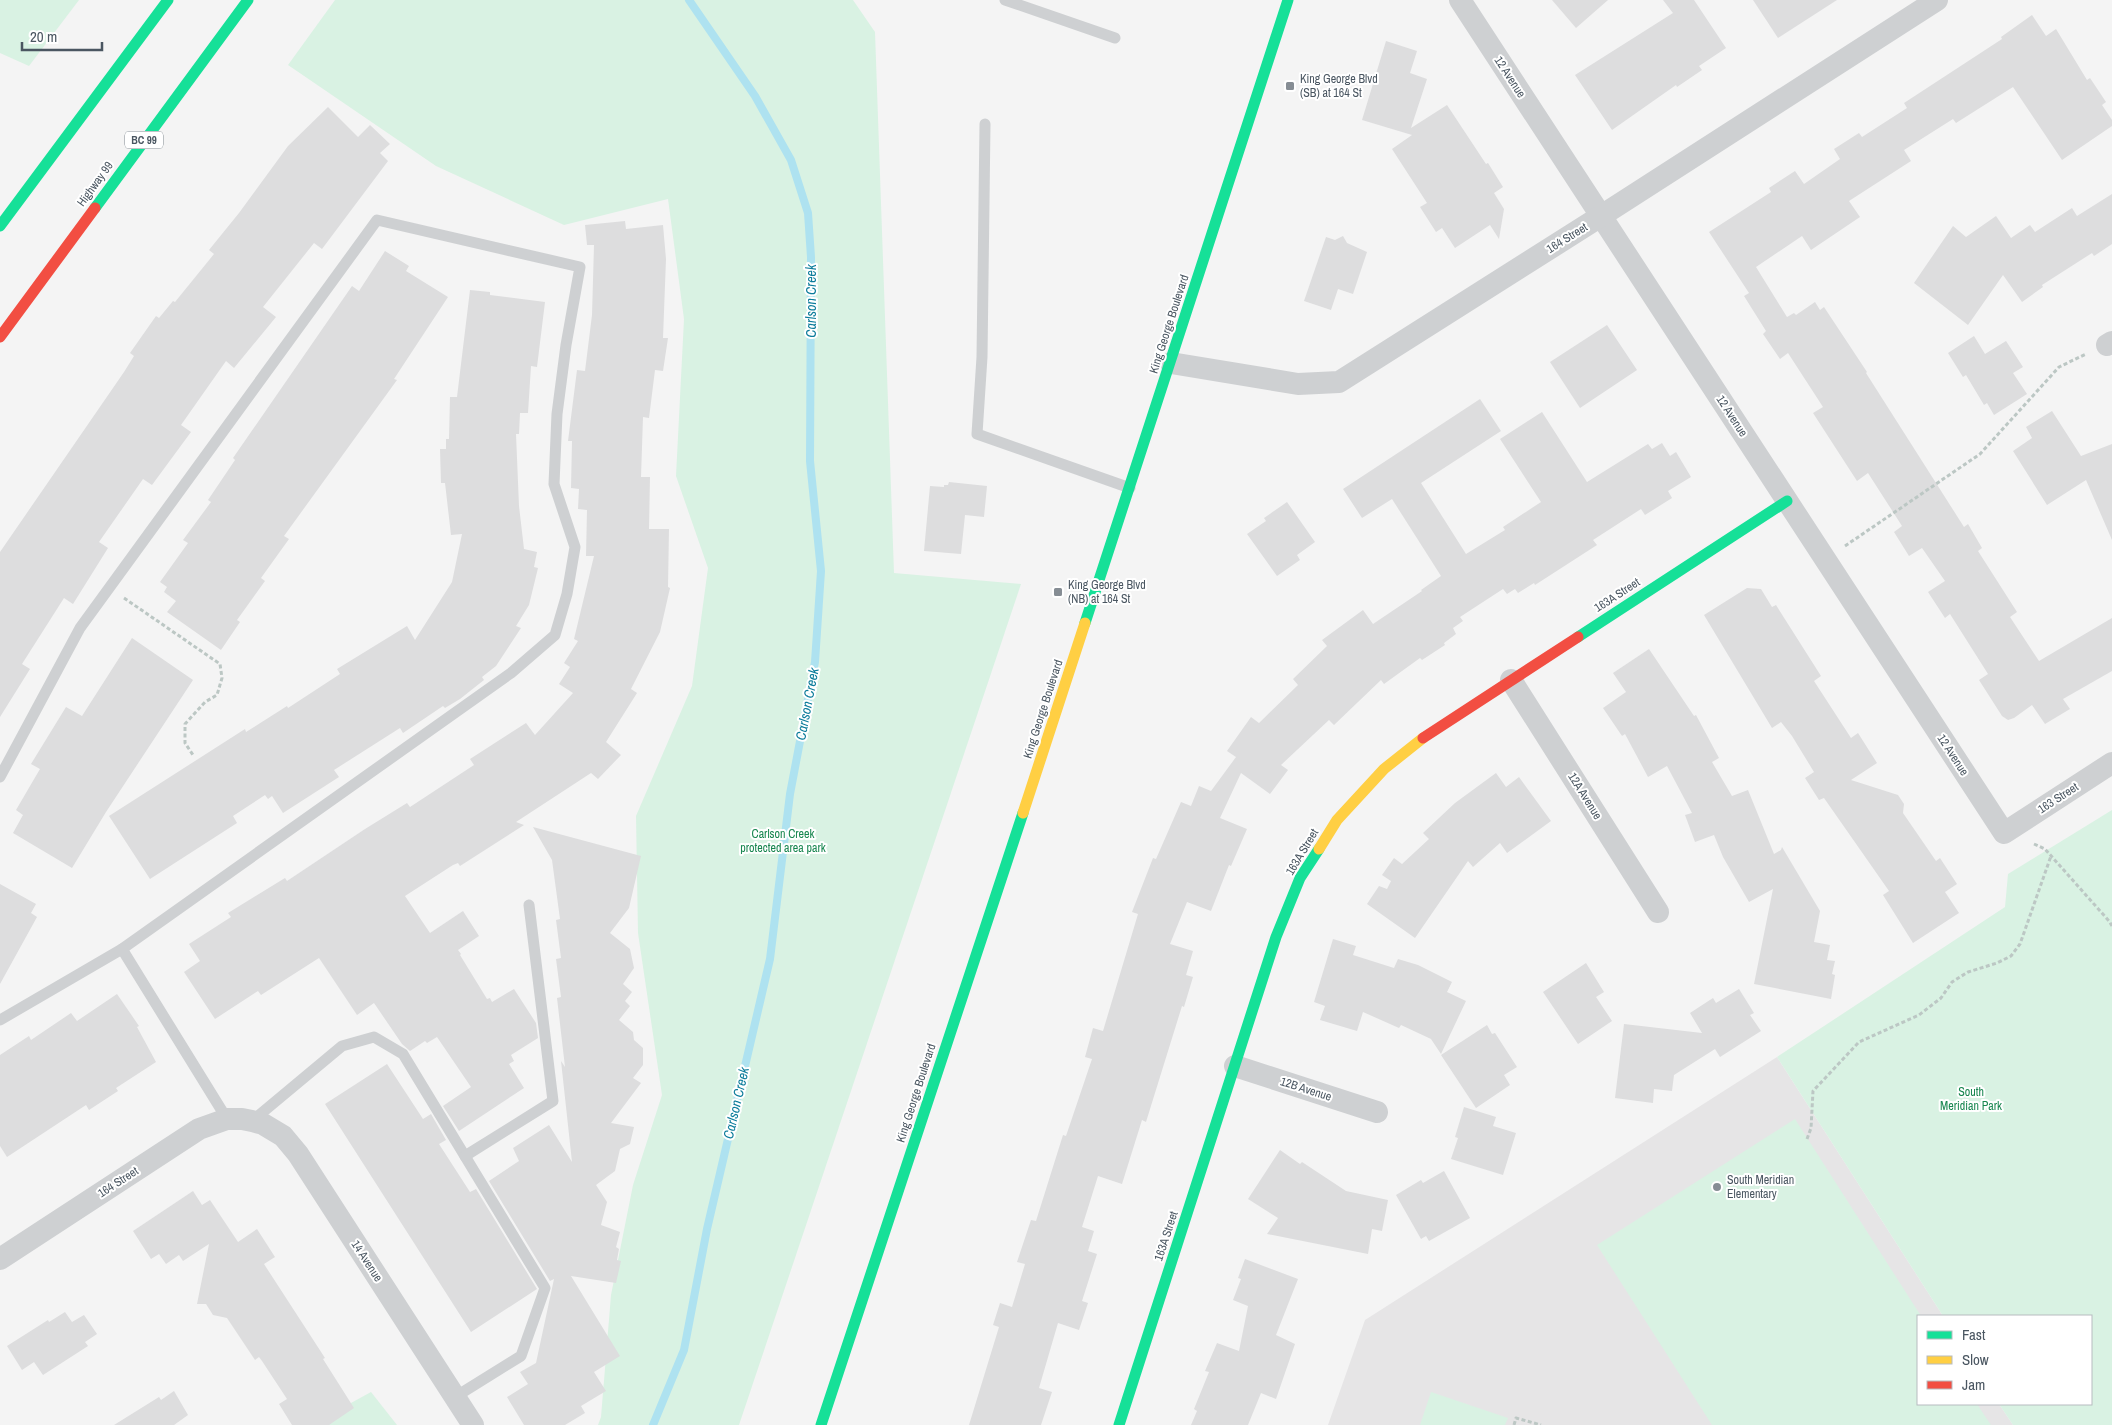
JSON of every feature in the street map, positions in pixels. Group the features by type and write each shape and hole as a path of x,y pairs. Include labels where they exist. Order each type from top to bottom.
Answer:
{"main road":[{"path":"0,226 168,0"},
{"name":"Highway 99","path":"0,337 248,0"},
{"name":"King George Boulevard","path":"821,1425 1171,363 1288,0"},
{"path":"0,216 79,120"},
{"name":"163A Street","path":"1119,1425 1283,920 1300,878 1337,820 1384,769 1435,729 1787,501"}],"street":[{"name":"12 Avenue","path":"1460,0 2004,832"},
{"name":"164 Street","path":"1171,363 1298,384 1339,382 1601,216 1909,7 1936,0"},
{"name":"12A Avenue","path":"1512,680 1658,912"},
{"name":"163 Street","path":"2004,832 2112,763"},
{"name":"12B Avenue","path":"1235,1066 1377,1112"},
{"name":"164 Street","path":"0,1259 199,1129 240,1120"},
{"name":"14 Avenue","path":"240,1120 263,1124 283,1136 298,1154 473,1425"}],"lane":[{"path":"1005,0 1115,38"},
{"path":"985,124 982,357 977,434 1130,488"},
{"path":"0,777 80,628 377,220 580,267 556,414 554,484 575,547 567,594 555,635 511,673 122,949 0,1020"},
{"path":"465,1156 553,1101 529,905"},
{"path":"122,949 240,1120 342,1046 374,1037 403,1054 545,1288 521,1356 455,1398"}],"path":[{"path":"1825,560 1980,454 2059,367 2110,343"},
{"path":"110,587 220,664 222,678 218,695 205,702 185,724 186,742 193,755"},
{"path":"2034,844 2045,849 2112,926"},
{"path":"1806,1139 1810,1128 1812,1091 1859,1042 1919,1015 1941,998 1952,982 1968,972 1997,964 2011,956 2020,944 2051,856"},
{"path":"1514,1425 1516,1418 1541,1425"}],"shaded area":[{"name":"South Meridian Elementary","path":"1777,1057 1942,1315 1917,1315 1917,1405 2000,1405 2013,1425 1328,1425 1365,1320"}],"green space":[{"path":"0,0 79,0 29,66 0,53"},
{"name":"Carlson Creek protected area park","path":"335,0 853,0 875,32 894,573 1021,584 739,1425 598,1425 601,1417 611,1295 633,1185 662,1095 638,933 636,816 692,686 708,568 676,476 684,319 668,199 564,225 436,166 288,65"},
{"name":"South Meridian Park","path":"2112,810 2112,1425 2013,1425 2000,1405 2092,1405 2092,1315 1942,1315 1777,1057 2005,907 2008,874"},
{"path":"1795,1119 1920,1315 1917,1315 1917,1405 1978,1405 1991,1425 1712,1425 1597,1245"},
{"path":"371,1392 397,1425 311,1425"},
{"path":"1431,1392 1508,1418 1505,1425 1420,1425"}],"building":[{"path":"1552,0 1608,0 1576,28"},
{"path":"1663,0 1694,0 1726,48 1699,66 1702,70 1677,87 1676,85 1612,130 1575,75 1673,13"},
{"path":"1753,0 1837,0 1778,38"},
{"path":"2032,15 2046,36 2056,29 2087,80 2090,78 2106,102 2102,105 2112,120 2112,126 2062,160 2013,87 1956,123 1953,119 1904,150 1911,161 1849,201 1860,217 1811,250 1802,236 1756,267 1787,317 1794,313 1796,315 1815,302 1820,310 1824,307 1964,527 1968,524 1982,548 1978,551 2017,612 2010,617 2039,661 2112,618 2112,671 2063,699 2070,709 2045,724 2032,705 2014,718 2008,720 2002,716 1979,680 1988,674 1950,614 1945,618 1928,592 1945,581 1922,548 1909,556 1894,532 1902,526 1868,473 1857,481 1813,413 1823,407 1788,353 1780,359 1763,334 1766,331 1744,296 1749,293 1709,232 1771,192 1769,188 1795,171 1804,184 1840,159 1834,149 1859,133 1862,137 1907,108 1904,103 2002,39 2001,37"},
{"path":"1386,41 1417,51 1410,73 1427,79 1411,128 1447,105 1503,187 1494,193 1504,209 1499,239 1490,225 1455,248 1442,228 1436,232 1420,207 1427,203 1392,149 1412,135 1362,120"},
{"path":"328,107 358,137 370,125 390,144 380,153 388,161 322,249 314,243 263,307 276,317 234,368 226,361 181,425 191,432 152,485 143,479 99,542 108,548 73,604 64,598 22,664 30,669 0,717 0,552 124,372 134,356 130,353 156,316 159,318 173,301 175,302 214,254 209,250 239,213 288,146"},
{"path":"2112,194 2112,244 2094,256 2092,253 2042,285 2043,287 2022,302 2003,275 1968,325 1914,283 1953,226 1966,237 1996,216 2011,238 2030,225 2035,232 2072,208 2077,216"},
{"path":"625,221 626,229 663,225 666,259 663,338 668,338 663,371 655,370 649,418 643,417 641,477 650,477 649,529 669,529 668,587 670,588 660,632 631,689 637,693 606,742 621,755 598,779 591,773 516,822 524,825 460,866 458,863 453,865 405,896 430,933 463,911 479,936 458,950 487,999 490,998 492,1002 514,989 536,1023 538,1038 511,1055 514,1061 509,1064 524,1088 459,1131 443,1106 471,1087 437,1037 427,1043 425,1041 410,1051 402,1044 374,1003 357,1015 319,958 261,995 258,991 215,1019 184,972 200,961 189,944 231,917 228,913 285,878 287,881 407,803 410,807 474,765 470,759 526,723 535,735 573,693 559,684 570,667 564,663 578,641 574,639 594,556 586,556 587,510 578,509 579,489 571,488 572,441 568,441 577,370 585,371 592,315 594,245 587,245 585,225"},
{"path":"1343,236 1347,243 1367,252 1353,294 1338,289 1331,310 1304,301 1326,237 1335,240"},
{"path":"385,251 409,266 406,271 448,297 394,379 397,380 284,536 289,539 261,578 265,581 237,620 240,622 221,650 167,612 176,601 164,592 167,587 160,582 188,543 183,540 211,502 208,500 235,460 233,458 352,286 359,291"},
{"path":"470,290 490,292 490,295 545,302 537,367 531,366 528,413 520,413 519,434 516,434 519,506 524,549 537,552 534,567 538,568 529,605 516,626 521,628 496,666 482,677 484,680 460,699 445,708 443,706 403,733 400,728 334,770 339,777 283,813 272,796 268,799 265,795 233,816 237,823 150,879 109,816 245,729 246,732 287,706 288,708 340,674 337,669 407,626 415,640 452,582 462,534 451,535 445,483 441,483 440,449 446,449 446,439 449,439 450,397 457,397"},
{"path":"1607,325 1637,370 1580,408 1550,362"},
{"path":"1974,336 1985,354 2006,341 2023,367 2013,373 2027,394 1994,415 1987,403 1984,405 1966,375 1963,377 1948,353"},
{"path":"1480,399 1501,431 1421,483 1466,554 1505,530 1503,527 1541,502 1500,439 1542,412 1587,482 1648,444 1652,449 1662,443 1670,456 1676,452 1691,477 1668,491 1672,498 1645,515 1641,509 1593,540 1597,545 1535,585 1534,583 1518,593 1515,589 1507,594 1503,589 1460,617 1463,621 1453,628 1456,634 1444,643 1445,645 1422,660 1420,658 1384,684 1381,680 1334,725 1329,720 1281,765 1288,770 1270,794 1241,773 1220,818 1247,829 1231,866 1229,865 1211,911 1187,902 1170,944 1193,951 1186,975 1193,977 1184,1007 1182,1006 1146,1122 1142,1120 1122,1184 1098,1176 1082,1227 1094,1231 1088,1251 1097,1254 1082,1301 1088,1303 1079,1330 1058,1323 1039,1388 1052,1392 1041,1425 969,1425 999,1327 993,1325 1000,1303 1012,1307 1025,1264 1017,1262 1031,1220 1036,1221 1063,1135 1066,1136 1092,1059 1085,1057 1093,1028 1103,1031 1138,914 1132,912 1153,858 1156,859 1181,802 1191,806 1199,786 1211,791 1236,757 1227,751 1251,717 1259,723 1298,685 1293,679 1327,646 1322,640 1363,610 1373,624 1441,576 1392,499 1362,518 1343,489"},
{"path":"2052,411 2081,456 2112,444 2112,540 2086,480 2047,505 2013,451 2032,438 2026,427"},
{"path":"949,482 987,486 984,517 965,515 961,554 924,551 930,486 944,487"},
{"path":"1287,502 1315,542 1297,555 1300,560 1277,576 1247,534 1266,521 1264,518"},
{"path":"1747,588 1761,589 1772,607 1776,605 1821,676 1814,681 1851,738 1858,733 1877,763 1851,780 1898,795 1904,804 1903,813 1936,861 1940,858 1957,884 1945,892 1959,913 1913,943 1883,895 1889,891 1824,798 1819,800 1805,778 1814,772 1792,736 1781,722 1772,728 1704,615"},
{"path":"132,638 193,680 106,812 72,868 13,833 23,815 16,810 40,769 31,764 66,707 82,716"},
{"path":"1649,649 1694,716 1696,715 1719,758 1712,762 1732,796 1748,790 1774,854 1781,850 1782,847 1820,911 1814,942 1830,945 1827,960 1835,961 1832,974 1835,975 1831,999 1754,984 1773,889 1749,902 1723,857 1714,835 1695,842 1685,815 1692,813 1667,766 1648,777 1625,734 1622,736 1603,708 1626,692 1613,673"},
{"path":"1496,773 1506,787 1519,777 1551,821 1507,853 1500,843 1473,867 1468,861 1415,938 1367,904 1379,886 1387,889 1391,881 1382,875 1394,858 1402,864 1429,839 1423,833 1455,803"},
{"path":"533,827 641,856 629,908 610,933 630,949 634,968 623,984 632,992 625,1001 630,1006 619,1020 633,1032 634,1040 643,1048 643,1065 633,1078 641,1083 611,1123 634,1127 630,1144 620,1149 615,1171 596,1185 607,1202 601,1225 620,1232 616,1247 619,1249 617,1260 621,1261 616,1283 571,1276 620,1356 594,1372 606,1391 581,1406 585,1413 565,1425 524,1425 507,1397 528,1384 520,1372 536,1363 554,1279 550,1281 489,1181 519,1161 513,1148 549,1125 572,1162 561,1061 565,1067 557,998 561,997 556,959 561,958 556,920 560,919 552,860"},
{"path":"0,884 36,904 31,913 37,917 0,984"},
{"path":"1333,939 1356,946 1353,955 1394,968 1398,959 1418,965 1452,982 1447,992 1466,1001 1441,1054 1431,1039 1401,1025 1399,1028 1363,1012 1357,1031 1320,1020 1325,1006 1314,1002"},
{"path":"1586,963 1604,992 1596,997 1612,1021 1578,1044 1543,992"},
{"path":"1739,989 1754,1013 1750,1015 1761,1031 1720,1057 1715,1049 1674,1075 1672,1091 1654,1089 1653,1103 1615,1098 1624,1024 1702,1033 1690,1013 1713,998 1716,1003"},
{"path":"117,994 139,1026 137,1027 156,1062 116,1088 118,1091 89,1110 86,1105 7,1157 0,1146 0,1055 29,1036 31,1040 71,1013 77,1021"},
{"path":"1487,1025 1492,1034 1495,1033 1517,1067 1504,1075 1510,1085 1476,1108 1441,1055"},
{"path":"387,1064 423,1119 431,1114 446,1140 439,1144 470,1192 476,1189 537,1289 471,1332 325,1104"},
{"path":"1464,1107 1496,1117 1493,1126 1516,1133 1503,1175 1451,1159 1458,1138 1455,1137"},
{"path":"1280,1150 1346,1191 1388,1200 1382,1231 1372,1229 1368,1254 1267,1234 1278,1218 1248,1199"},
{"path":"1444,1171 1470,1218 1429,1241 1426,1236 1421,1239 1396,1195 1421,1180 1423,1183"},
{"path":"193,1191 202,1205 210,1200 238,1242 257,1229 275,1257 264,1264 325,1358 323,1359 354,1408 329,1425 292,1425 279,1404 287,1399 259,1357 255,1360 227,1318 213,1315 206,1304 197,1304 209,1244 183,1261 179,1255 166,1264 159,1254 151,1259 133,1231"},
{"path":"1245,1259 1298,1279 1276,1335 1295,1344 1276,1399 1261,1393 1248,1425 1191,1425 1197,1411 1194,1409 1209,1372 1205,1371 1217,1343 1239,1351 1248,1306 1233,1300 1241,1279 1238,1278"},
{"path":"65,1312 72,1322 84,1315 97,1334 85,1342 88,1346 43,1375 34,1362 22,1370 7,1346 48,1320 49,1322"},
{"path":"174,1391 188,1415 174,1425 114,1425 159,1397 161,1400"}],"waterway":[{"name":"Carlson Creek","path":"653,1425 684,1350 707,1229 770,959 790,794 815,662 821,571 810,461 811,257 808,213 791,160 755,96 689,0"}],"traffic: fast":[{"path":"0,226 168,0"},
{"path":"95,208 248,0"},
{"path":"1085,623 1288,0"},
{"path":"1578,637 1787,501"},
{"path":"821,1425 1023,813"},
{"path":"1119,1425 1276,937 1300,878 1319,849"}],"traffic: slow":[{"path":"1023,813 1085,623"},
{"path":"1319,849 1337,820 1384,769 1423,738"}],"traffic: jam":[{"path":"0,337 95,208"},
{"path":"1423,738 1578,637"}],"place":[{"name":"King George Blvd (SB) at 164 St","path":"1290,86"},
{"name":"King George Blvd (NB) at 164 St","path":"1058,592"},
{"name":"South Meridian Elementary","path":"1717,1187"}]}
